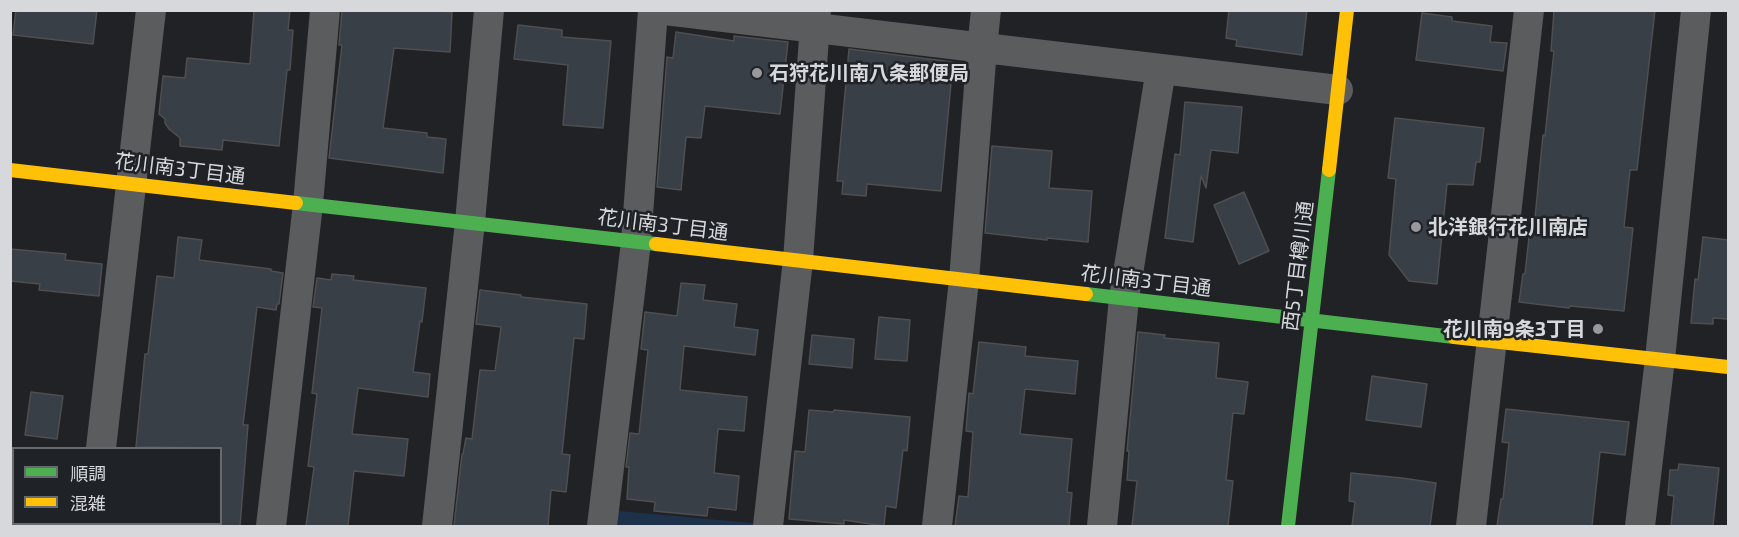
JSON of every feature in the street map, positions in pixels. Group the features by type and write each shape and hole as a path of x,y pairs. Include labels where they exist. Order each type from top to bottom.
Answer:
{"street":[{"path":"101,447 150,10"},
{"path":"271,526 308,204 325,10"},
{"path":"437,526 470,222 489,10"},
{"path":"602,526 636,242 653,10"},
{"path":"665,10 815,19 982,48 1338,90"},
{"path":"937,526 964,280 986,10"},
{"name":"西5丁目樽川通","path":"1288,526 1347,10"},
{"path":"1471,526 1529,10"},
{"path":"1640,526 1660,359 1696,10"},
{"path":"768,526 798,260 815,19"},
{"path":"1102,526 1124,298 1161,69"},
{"name":"花川南3丁目通","path":"10,170 1311,321 1728,366"}],"shaded area":[{"path":"619,511 753,523 753,526 614,526"}],"building":[{"path":"16,10 97,10 93,44 13,35"},
{"path":"254,10 290,10 288,30 293,30 290,70 287,70 279,146 223,140 222,150 180,146 180,138 169,129 165,119 159,114 163,76 185,78 187,58 250,64"},
{"path":"342,10 452,12 450,52 394,48 383,128 427,133 427,137 446,139 443,173 329,158 342,45 339,45"},
{"path":"1229,10 1307,10 1302,55 1236,46 1237,40 1226,38"},
{"path":"1554,10 1655,10 1637,170 1630,170 1624,227 1633,228 1624,311 1519,302 1523,274 1525,274 1530,228 1534,228 1554,51 1551,51"},
{"path":"1422,13 1452,17 1452,21 1492,26 1490,42 1507,43 1503,71 1416,60"},
{"path":"518,25 562,30 562,37 611,41 603,128 563,125 568,65 514,59"},
{"path":"676,32 734,41 734,36 788,42 780,114 705,106 701,138 686,137 681,190 657,187 667,57 673,58"},
{"path":"849,49 953,62 941,191 867,184 866,196 842,194 843,181 837,181"},
{"path":"1185,102 1242,107 1238,153 1211,150 1206,188 1201,176 1193,242 1165,238 1175,154 1180,155"},
{"path":"1395,118 1484,128 1480,162 1476,162 1473,185 1447,184 1437,284 1409,281 1389,255 1396,179 1388,178"},
{"path":"992,146 1052,151 1049,188 1092,191 1088,242 985,233"},
{"path":"1244,192 1269,251 1239,264 1214,205"},
{"path":"178,237 202,240 199,260 271,269 271,271 283,273 279,304 276,310 257,307 243,425 248,425 240,526 220,526 222,525 222,447 136,447 145,354 148,354 157,276 174,278"},
{"path":"1703,237 1728,240 1728,319 1713,318 1713,324 1691,323 1695,279 1698,280"},
{"path":"10,249 66,254 65,260 102,264 99,296 39,290 40,284 10,281"},
{"path":"332,274 354,276 353,280 426,288 413,372 430,374 428,397 358,388 352,434 408,439 404,476 354,471 348,526 306,526 314,467 308,466 317,394 312,393 322,308 313,307 317,278 331,280"},
{"path":"681,283 705,285 703,300 737,304 734,327 758,330 755,355 684,346 680,390 747,397 744,431 718,429 714,473 739,476 736,510 708,507 707,516 654,511 655,502 627,499 629,467 626,467 630,433 639,434 648,350 641,349 645,312 677,316"},
{"path":"480,290 587,304 584,339 574,338 562,454 570,455 566,492 551,490 548,526 454,526 462,454 466,438 472,439 480,370 495,371 501,327 476,324"},
{"path":"879,317 910,320 907,361 875,359"},
{"path":"1138,332 1165,335 1164,338 1219,343 1216,378 1248,382 1244,414 1233,413 1226,480 1233,481 1228,526 1132,526 1137,481 1127,480 1129,451 1127,451"},
{"path":"812,335 854,339 852,368 809,364"},
{"path":"979,342 1026,347 1025,356 1078,361 1075,394 1025,389 1020,434 1072,439 1067,492 1072,493 1069,526 955,526 959,496 968,497 973,432 966,431 969,393 973,394"},
{"path":"1372,376 1427,384 1421,427 1366,420"},
{"path":"31,392 63,396 57,439 25,435"},
{"path":"1506,409 1629,422 1625,455 1600,452 1592,526 1497,526 1501,499 1503,499 1509,443 1502,442"},
{"path":"809,410 910,417 907,451 903,450 896,508 886,506 884,526 844,520 844,524 789,519 795,451 805,452"},
{"path":"1679,464 1719,468 1713,526 1671,526 1674,496 1668,495 1670,470 1678,470"},
{"path":"1351,473 1436,483 1430,526 1352,526 1355,502 1349,501"}],"traffic: fast":[{"path":"1288,526 1329,170"},
{"path":"296,203 656,244"},
{"path":"1086,294 1454,337"}],"traffic: slow":[{"path":"1329,170 1347,10"},
{"path":"10,170 296,203"},
{"path":"656,244 1086,294"},
{"path":"1454,337 1728,367"}],"place":[{"name":"石狩花川南八条郵便局","path":"757,73"},
{"name":"北洋銀行花川南店","path":"1416,227"},
{"name":"花川南9条3丁目","path":"1598,329"}]}
